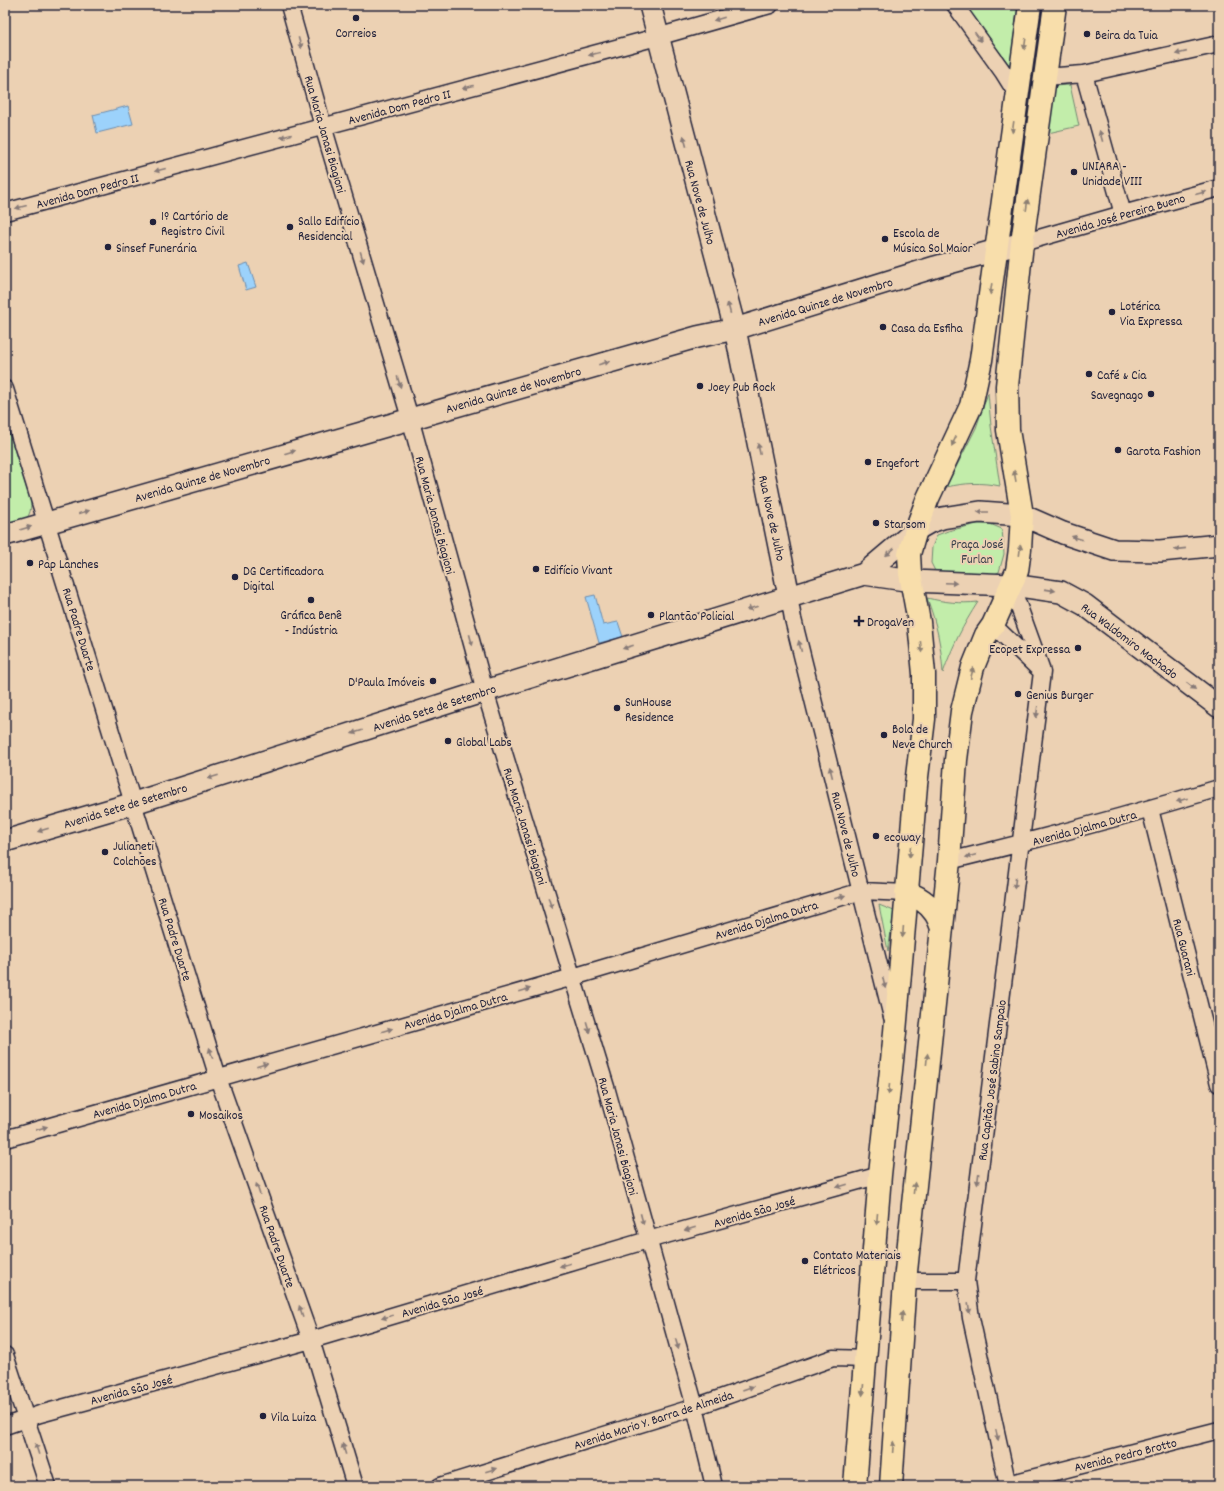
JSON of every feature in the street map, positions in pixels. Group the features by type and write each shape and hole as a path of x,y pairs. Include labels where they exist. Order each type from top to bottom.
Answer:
{"main road":[{"path":"855,1486 880,1175 895,1032 916,785 924,719 924,674 919,622 910,572 909,554 916,530 937,476 971,406 981,360 1030,5"},
{"path":"891,1486 905,1280 949,861 956,760 962,711 973,667 986,635 993,625 1011,585 1016,571 1020,549 1022,515 1008,430 1007,386 1022,243 1055,5"},
{"path":"906,893 912,894 919,898 930,907 936,913 942,928"}],"street":[{"name":"Rua Maria Janasi Biagioni","path":"290,5 323,126 410,418 485,691 606,1087 695,1407 714,1486"},
{"name":"Rua Nove de Julho","path":"650,5 657,37 735,329 793,619 862,891 895,1032"},
{"name":"Avenida Dom Pedro II","path":"5,212 657,37 770,5"},
{"path":"955,5 1003,72 1018,96"},
{"path":"1045,77 1084,74 1219,44"},
{"path":"1084,74 1123,214"},
{"name":"Avenida José Pereira Bueno","path":"1022,243 1219,188"},
{"name":"Avenida Quinze de Novembro","path":"5,535 697,337 735,329 935,267 1022,243"},
{"name":"Rua Padre Duarte","path":"5,389 134,802 218,1078 311,1340 355,1486"},
{"name":"Avenida Sete de Setembro","path":"5,841 134,802 789,596 864,574 916,530 930,522 960,514 980,512 1022,515"},
{"path":"1022,515 1063,533 1114,550 1160,551 1219,545"},
{"name":"Avenida Sete de Setembro","path":"864,574 912,581"},
{"name":"Rua Waldomiro Machado","path":"912,581 1011,585 1061,592 1085,605 1219,707"},
{"name":"Rua Capitão José Sabino Sampaio","path":"1008,1485 971,1318 966,1282 1042,672 1011,585"},
{"path":"993,625 1042,672"},
{"name":"Avenida Djalma Dutra","path":"949,861 1020,844 1150,809 1219,788"},
{"name":"Rua Guarani","path":"1150,809 1219,1084"},
{"name":"Avenida Djalma Dutra","path":"5,1139 572,977 862,891 906,893"},
{"name":"Avenida São José","path":"5,1426 40,1414 311,1340 648,1240 880,1175"},
{"path":"905,1280 966,1282"},
{"path":"5,1355 48,1486"},
{"name":"Avenida Mario Y. Barra de Almeida","path":"440,1486 695,1407 833,1358 866,1359"},
{"name":"Avenida Pedro Brotto","path":"1008,1485 1219,1430"}],"green space":[{"path":"965,5 1018,5 1010,66"},
{"path":"1070,85 1079,126 1048,133 1053,86"},
{"path":"988,393 991,426 1000,486 973,484 946,487 976,428"},
{"path":"5,420 31,502 31,509 27,518 5,527"},
{"name":"Praça José Furlan","path":"977,524 990,524 1002,529 1004,554 999,572 990,576 935,571 931,563 932,547 937,535"},
{"name":"Praça José Furlan","path":"927,598 952,602 978,602 958,636 943,673 938,635"},
{"path":"879,905 894,911 888,951"}],"water":[{"path":"128,106 133,124 97,133 93,115"},
{"path":"248,263 256,287 246,290 239,266"},
{"path":"595,595 603,625 618,622 623,637 599,643 586,597"}],"place":[{"name":"Correios","path":"356,18"},
{"name":"Beira da Tuia","path":"1087,34"},
{"name":"UNIARA - Unidade VIII","path":"1074,172"},
{"name":"1º Cartório de Registro Civil","path":"153,222"},
{"name":"Sallo Edifício Residencial","path":"290,227"},
{"name":"Escola de Música Sol Maior","path":"885,239"},
{"name":"Sinsef Funerária","path":"108,247"},
{"name":"Lotérica Via Expressa","path":"1112,312"},
{"name":"Casa da Esfiha","path":"883,327"},
{"name":"Café & Cia","path":"1089,374"},
{"name":"Joey Pub Rock","path":"700,386"},
{"name":"Savegnago","path":"1151,394"},
{"name":"Garota Fashion","path":"1118,450"},
{"name":"Engefort","path":"868,462"},
{"name":"Starsom","path":"876,523"},
{"name":"Pap Lanches","path":"30,563"},
{"name":"Edifício Vivant","path":"536,569"},
{"name":"DG Certificadora Digital","path":"235,577"},
{"name":"Gráfica Benê - Indústria","path":"311,600"},
{"name":"Plantão Policial","path":"651,615"},
{"name":"DrogaVen","path":"859,621"},
{"name":"Ecopet Expressa","path":"1078,648"},
{"name":"D'Paula Imóveis","path":"433,681"},
{"name":"Genius Burger","path":"1018,694"},
{"name":"SunHouse Residence","path":"617,708"},
{"name":"Bola de Neve Church","path":"884,735"},
{"name":"Global Labs","path":"448,741"},
{"name":"ecoway","path":"876,836"},
{"name":"Julianeti Colchões","path":"105,852"},
{"name":"Mosaikos","path":"191,1114"},
{"name":"Contato Materiais Elétricos","path":"805,1261"},
{"name":"Vila Luiza","path":"263,1416"}]}
